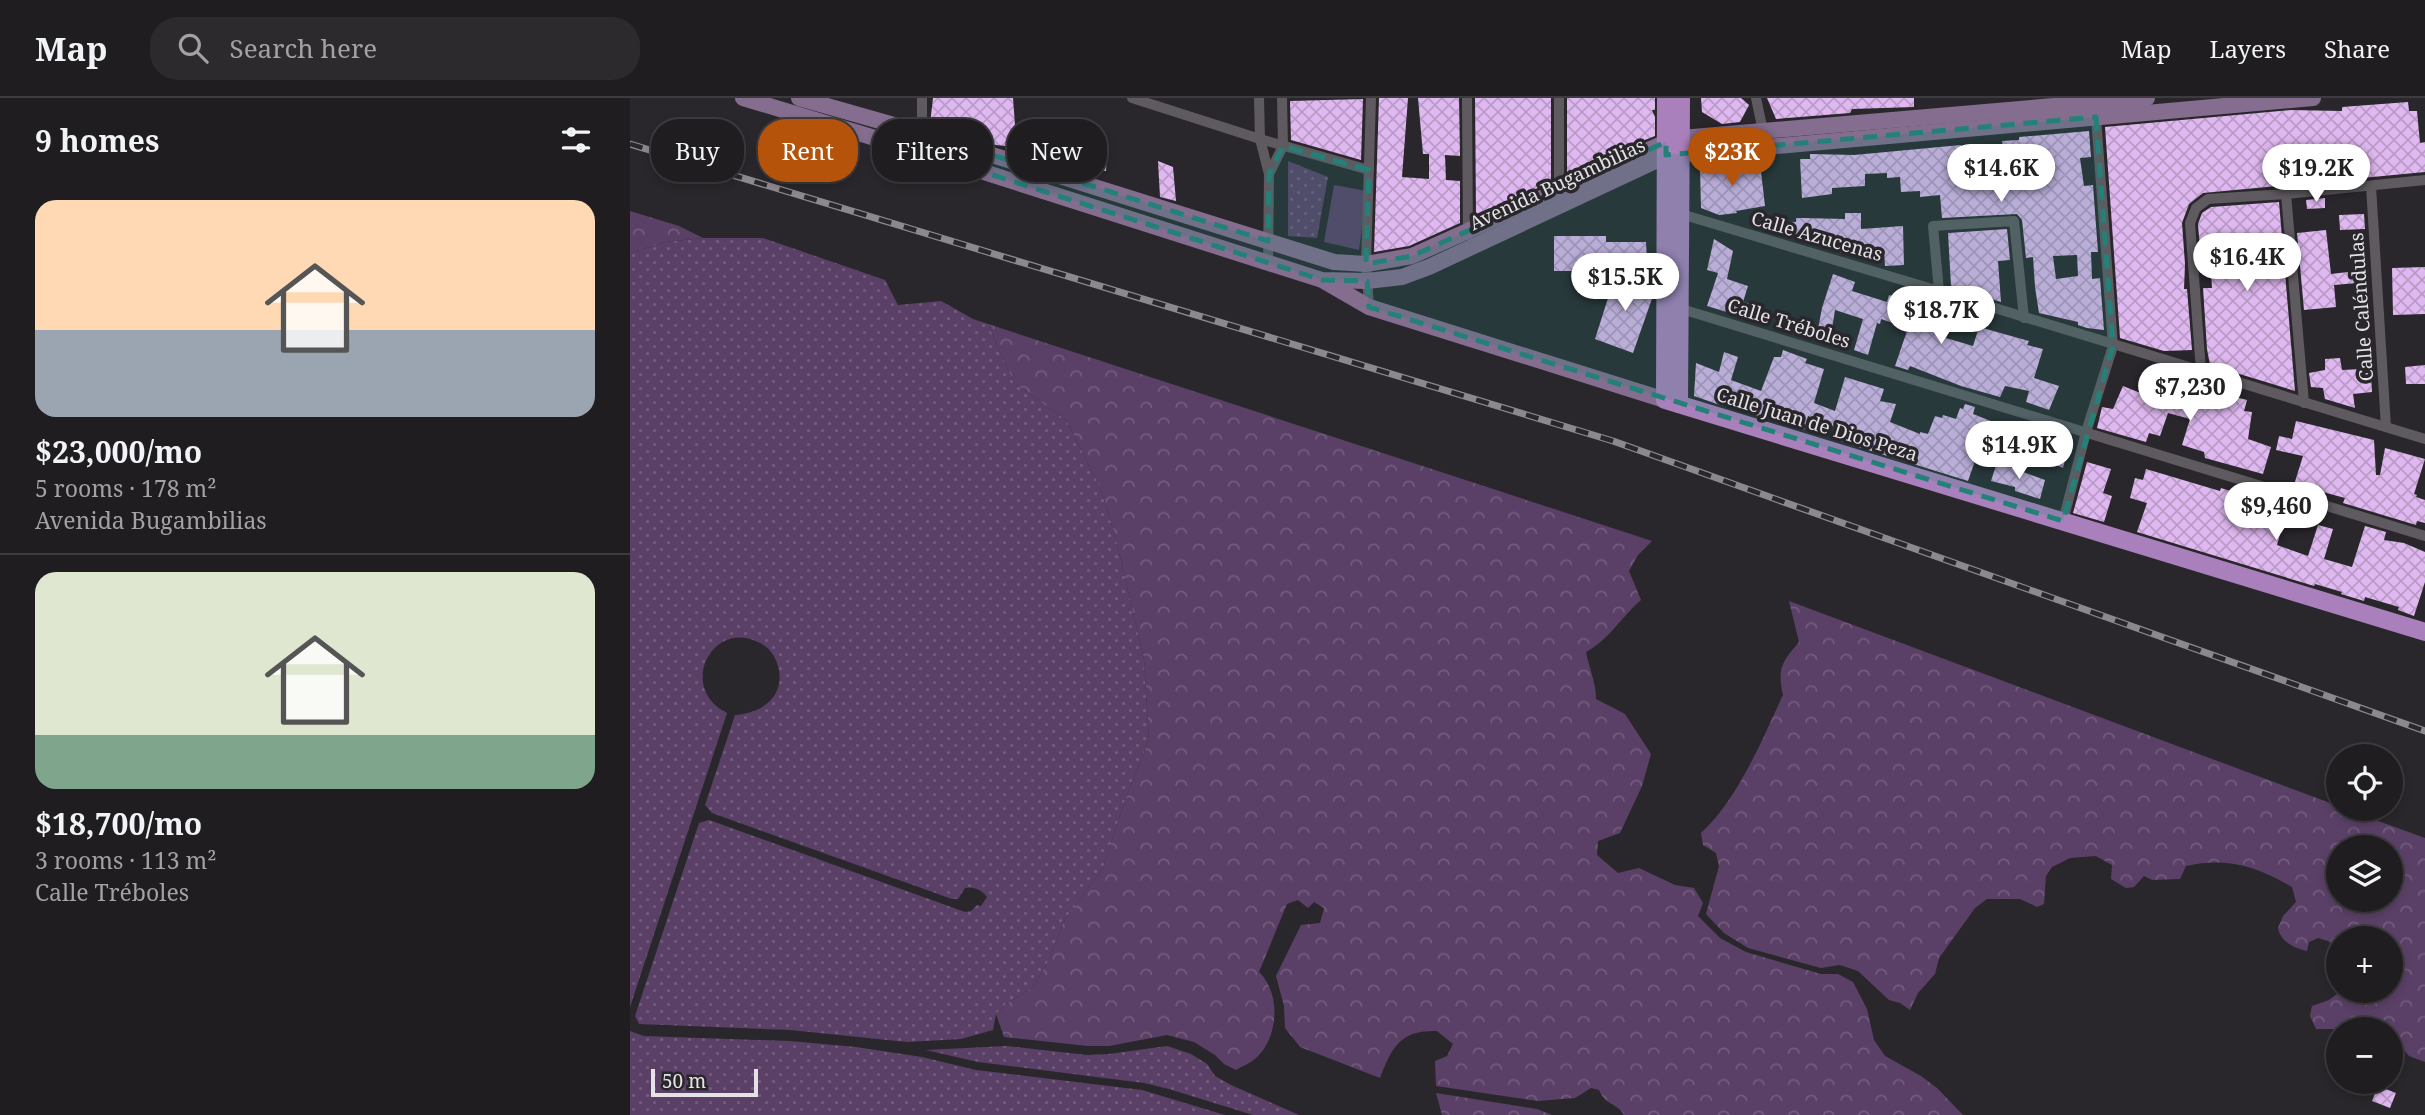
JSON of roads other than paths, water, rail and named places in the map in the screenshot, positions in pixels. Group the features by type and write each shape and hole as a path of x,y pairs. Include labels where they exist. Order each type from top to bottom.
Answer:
{"main road":[{"name":"Calle Juan de Dios Peza","path":"743,98 872,137"},
{"path":"799,98 873,119"},
{"path":"1666,98 1681,215 1673,306"},
{"path":"1672,402 1673,147 1681,98"},
{"name":"Avenida Bugambilias","path":"1366,264 1412,256 1469,241 1673,147 2147,98"},
{"name":"Avenida Bugambilias","path":"1367,281 1402,277 1559,191 1673,147 1763,131 2027,110 2096,117 2313,98"},
{"path":"993,155 1334,262 1366,264"},
{"name":"Calle Juan de Dios Peza","path":"993,175 1322,280 1369,307 2425,632"},
{"name":"Calle Juan de Dios Peza","path":"1322,280 1367,281"}],"street":[{"path":"922,98 922,119"},
{"path":"1132,98 1153,101 1260,139 1369,170"},
{"path":"1259,98 1260,139 1269,174 1268,263"},
{"path":"1269,174 1283,146 1282,98"},
{"path":"1369,307 1366,264 1371,98"},
{"path":"1467,98 1469,241"},
{"path":"1559,98 1559,191"},
{"path":"1756,98 1763,131"},
{"path":"2063,521 2085,432 2113,346 2096,117"},
{"path":"2201,371 2190,223 2196,208 2208,199 2425,180"},
{"name":"Calle Caléndulas","path":"2371,186 2386,427"},
{"path":"2286,194 2304,403"},
{"name":"Calle Azucenas","path":"1681,215 1939,290 2113,346 2425,439"},
{"path":"1939,290 1933,226 2014,221 2024,318"},
{"name":"Calle Tréboles","path":"1673,306 2425,536"}],"railway":[{"path":"630,144 1613,441 2425,731"}]}
